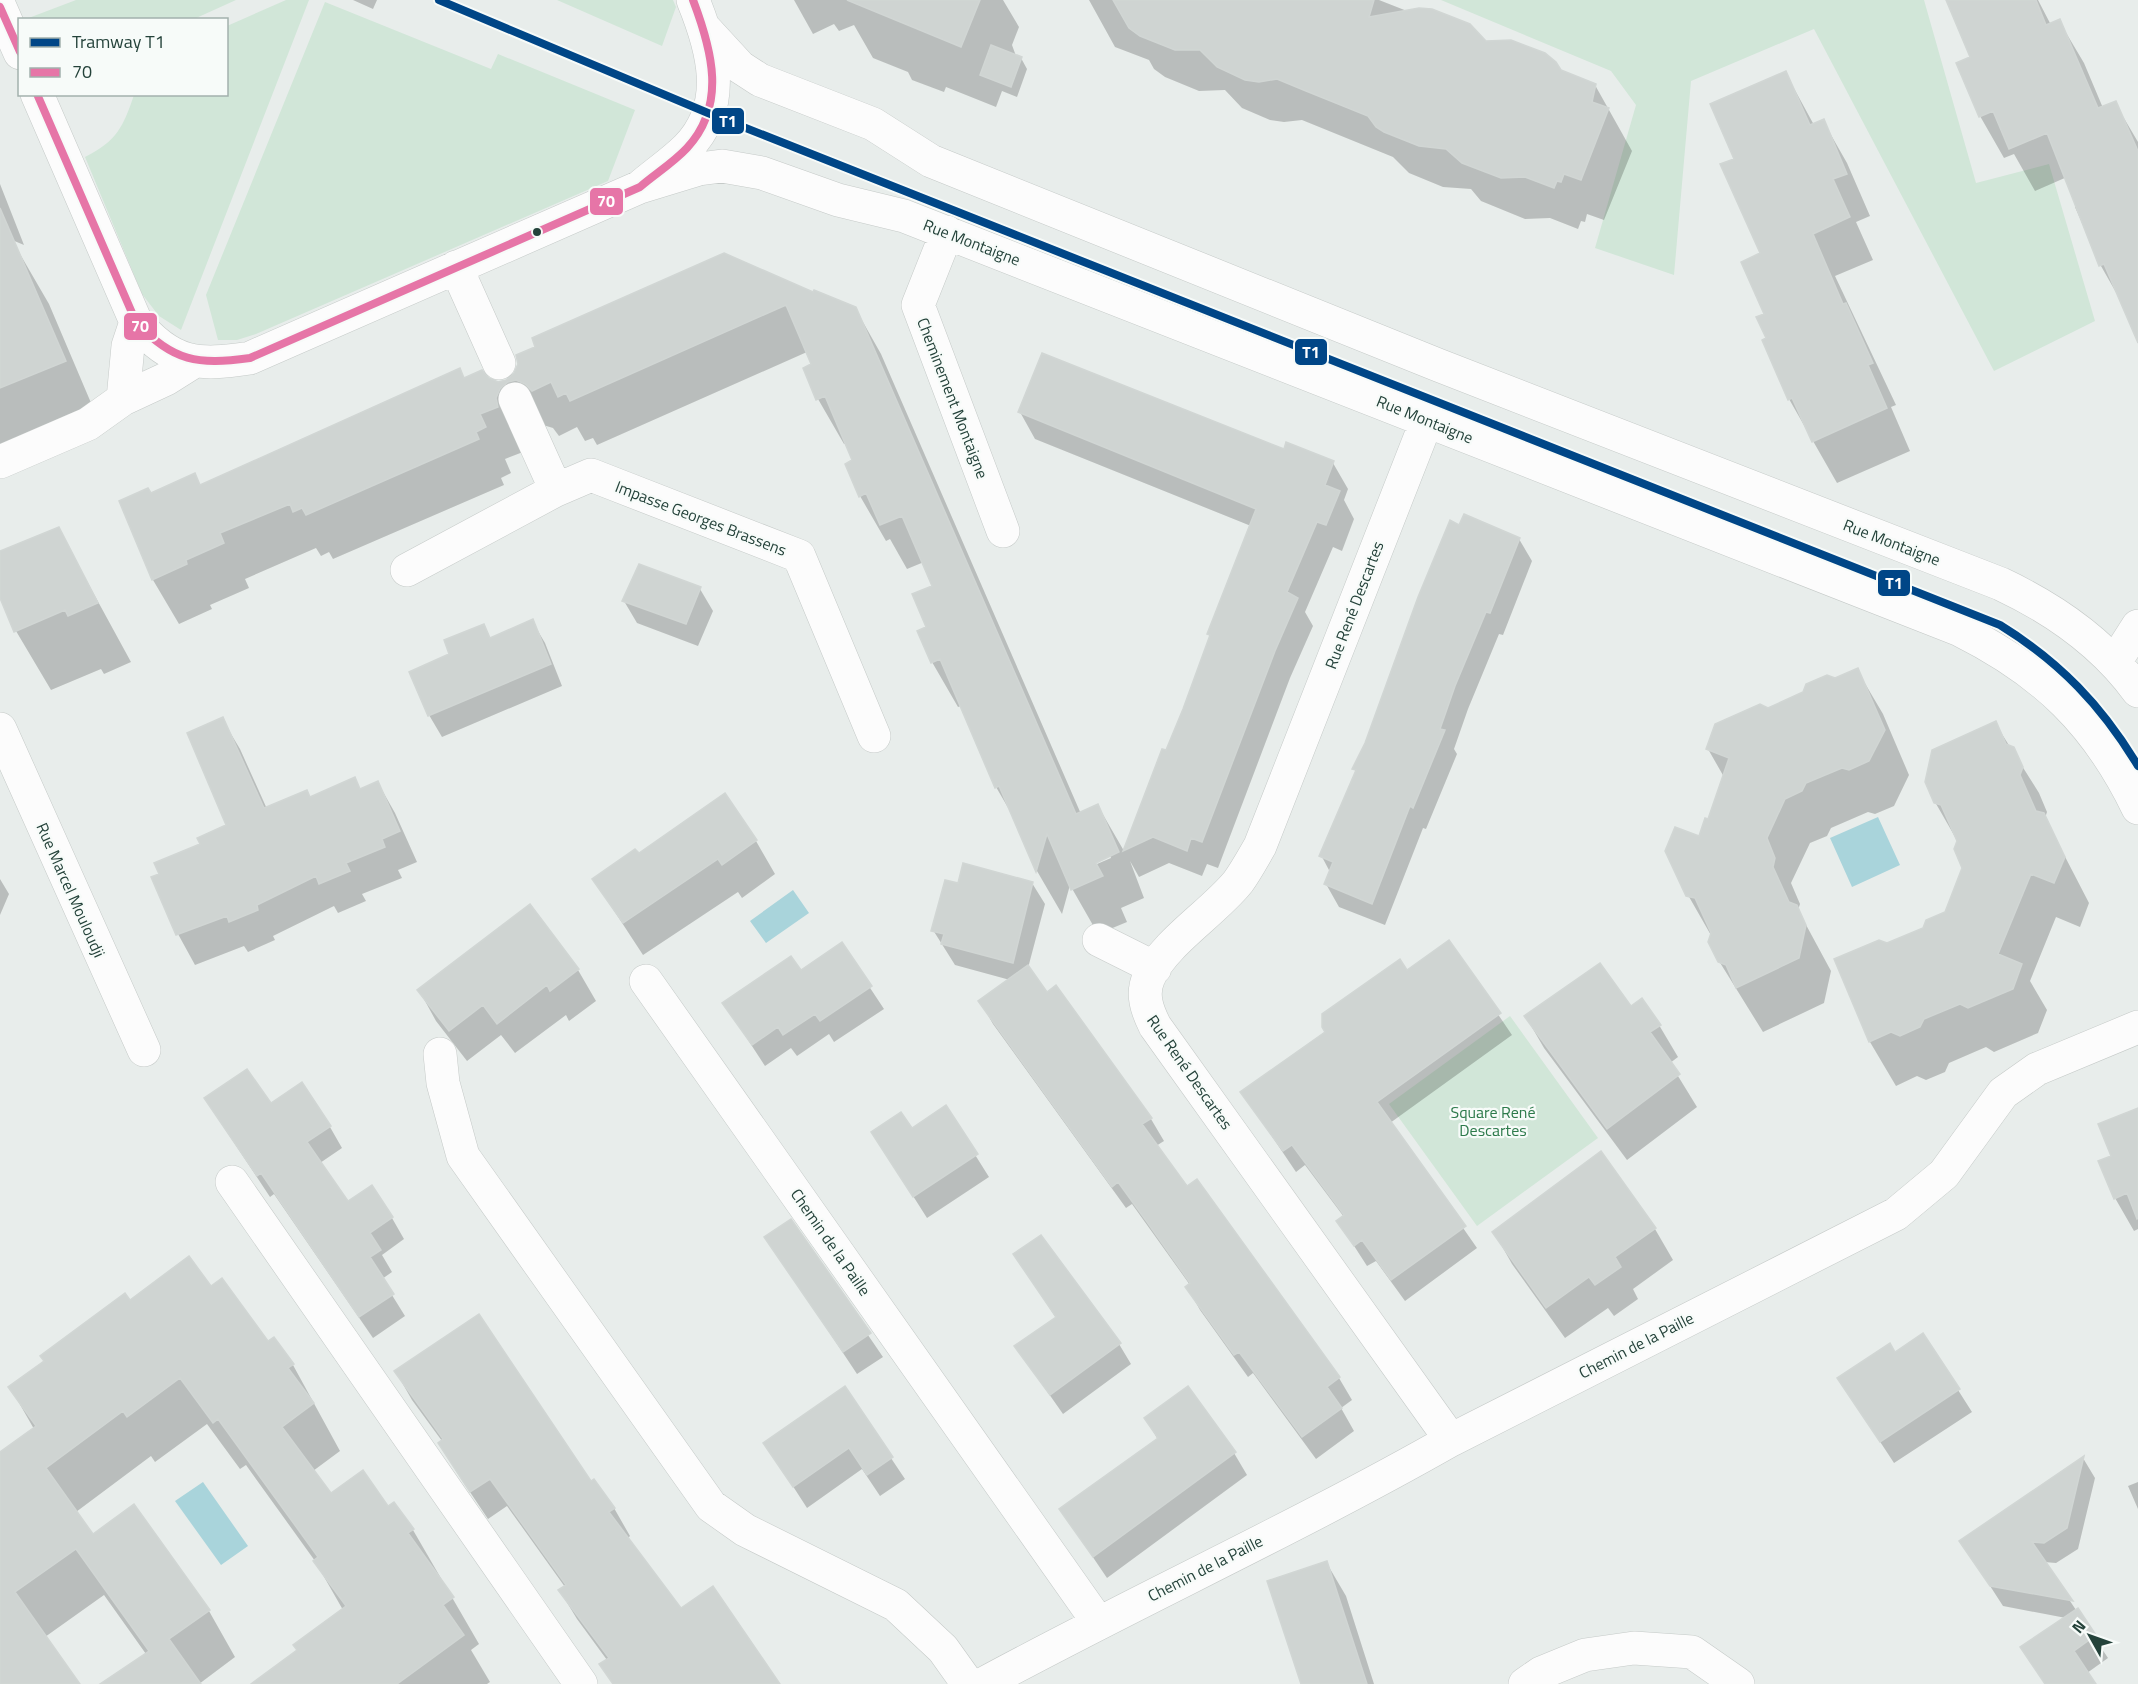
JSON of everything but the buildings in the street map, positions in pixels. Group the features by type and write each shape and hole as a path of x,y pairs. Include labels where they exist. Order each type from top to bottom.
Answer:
{"street":[{"path":"0,7 18,48"},
{"path":"39,96 136,322 156,342 193,363 212,364 250,358 640,187 688,147 708,113 714,95 715,75 699,14"},
{"name":"Rue Montaigne","path":"699,14 740,67 760,80 873,124 931,161 1438,365 2001,584 2063,619 2115,662 2138,691"},
{"name":"Rue Montaigne","path":"640,187 699,169 722,166 762,173 838,200 904,216 1948,626 1988,644 2034,676 2085,722 2107,750 2138,808"},
{"name":"Cheminement Montaigne","path":"947,232 918,305 1003,531"},
{"path":"456,267 499,363"},
{"path":"123,399 128,346 136,322"},
{"path":"0,462 88,424 123,399 166,379 193,363"},
{"path":"515,399 556,490"},
{"name":"Rue René Descartes","path":"1427,420 1260,846 1238,882 1161,958 1149,977 1145,993 1146,1009 1155,1026 1451,1440"},
{"name":"Impasse Georges Brassens","path":"407,570 556,490 591,476 799,556 874,736"},
{"path":"2115,662 2138,626"},
{"name":"Rue Marcel Mouloudji","path":"0,729 144,1050"},
{"path":"1099,940 1155,968"},
{"name":"Chemin de la Paille","path":"646,981 1098,1622"},
{"name":"Chemin de la Paille","path":"983,1684 1098,1622 1379,1481 1451,1440 1896,1214 1944,1174 2003,1093 2037,1069 2138,1027"},
{"path":"440,1053 443,1083 463,1156 711,1506 745,1530 896,1605 943,1649 968,1684"},
{"path":"232,1182 581,1684"},
{"path":"1526,1684 1541,1674 1585,1655 1634,1648 1692,1652 1738,1684"}],"green space":[{"path":"76,0 236,0 196,18 29,18"},
{"path":"286,0 309,0 181,330 159,316 142,294 85,157 112,139 122,124 134,96 228,96 228,26"},
{"path":"557,0 673,0 676,7 662,46"},
{"path":"1441,0 1924,0 1976,183 2049,164 2095,321 1994,371 1814,29 1691,81 1674,275 1595,248 1636,105 1611,71"},
{"path":"325,2 491,69 498,54 635,110 608,181 256,334 237,340 218,340 206,295"},
{"name":"Square René Descartes","path":"1510,1016 1598,1138 1477,1226 1389,1104"}],"water":[{"path":"1878,817 1900,865 1852,887 1830,838"},
{"path":"793,890 809,913 766,943 750,921"},
{"path":"203,1482 248,1546 221,1565 175,1501"}],"tram line":[{"name":"T1","path":"439,0 708,113 2000,625 2042,654 2078,687 2110,724 2138,766"}],"transit line":[{"name":"70","path":"38,96 136,322 162,345 187,358 215,361 250,358 640,187 670,164 687,148 700,131 711,95 710,57 693,0"},
{"name":"70","path":"0,7 18,48"}]}
